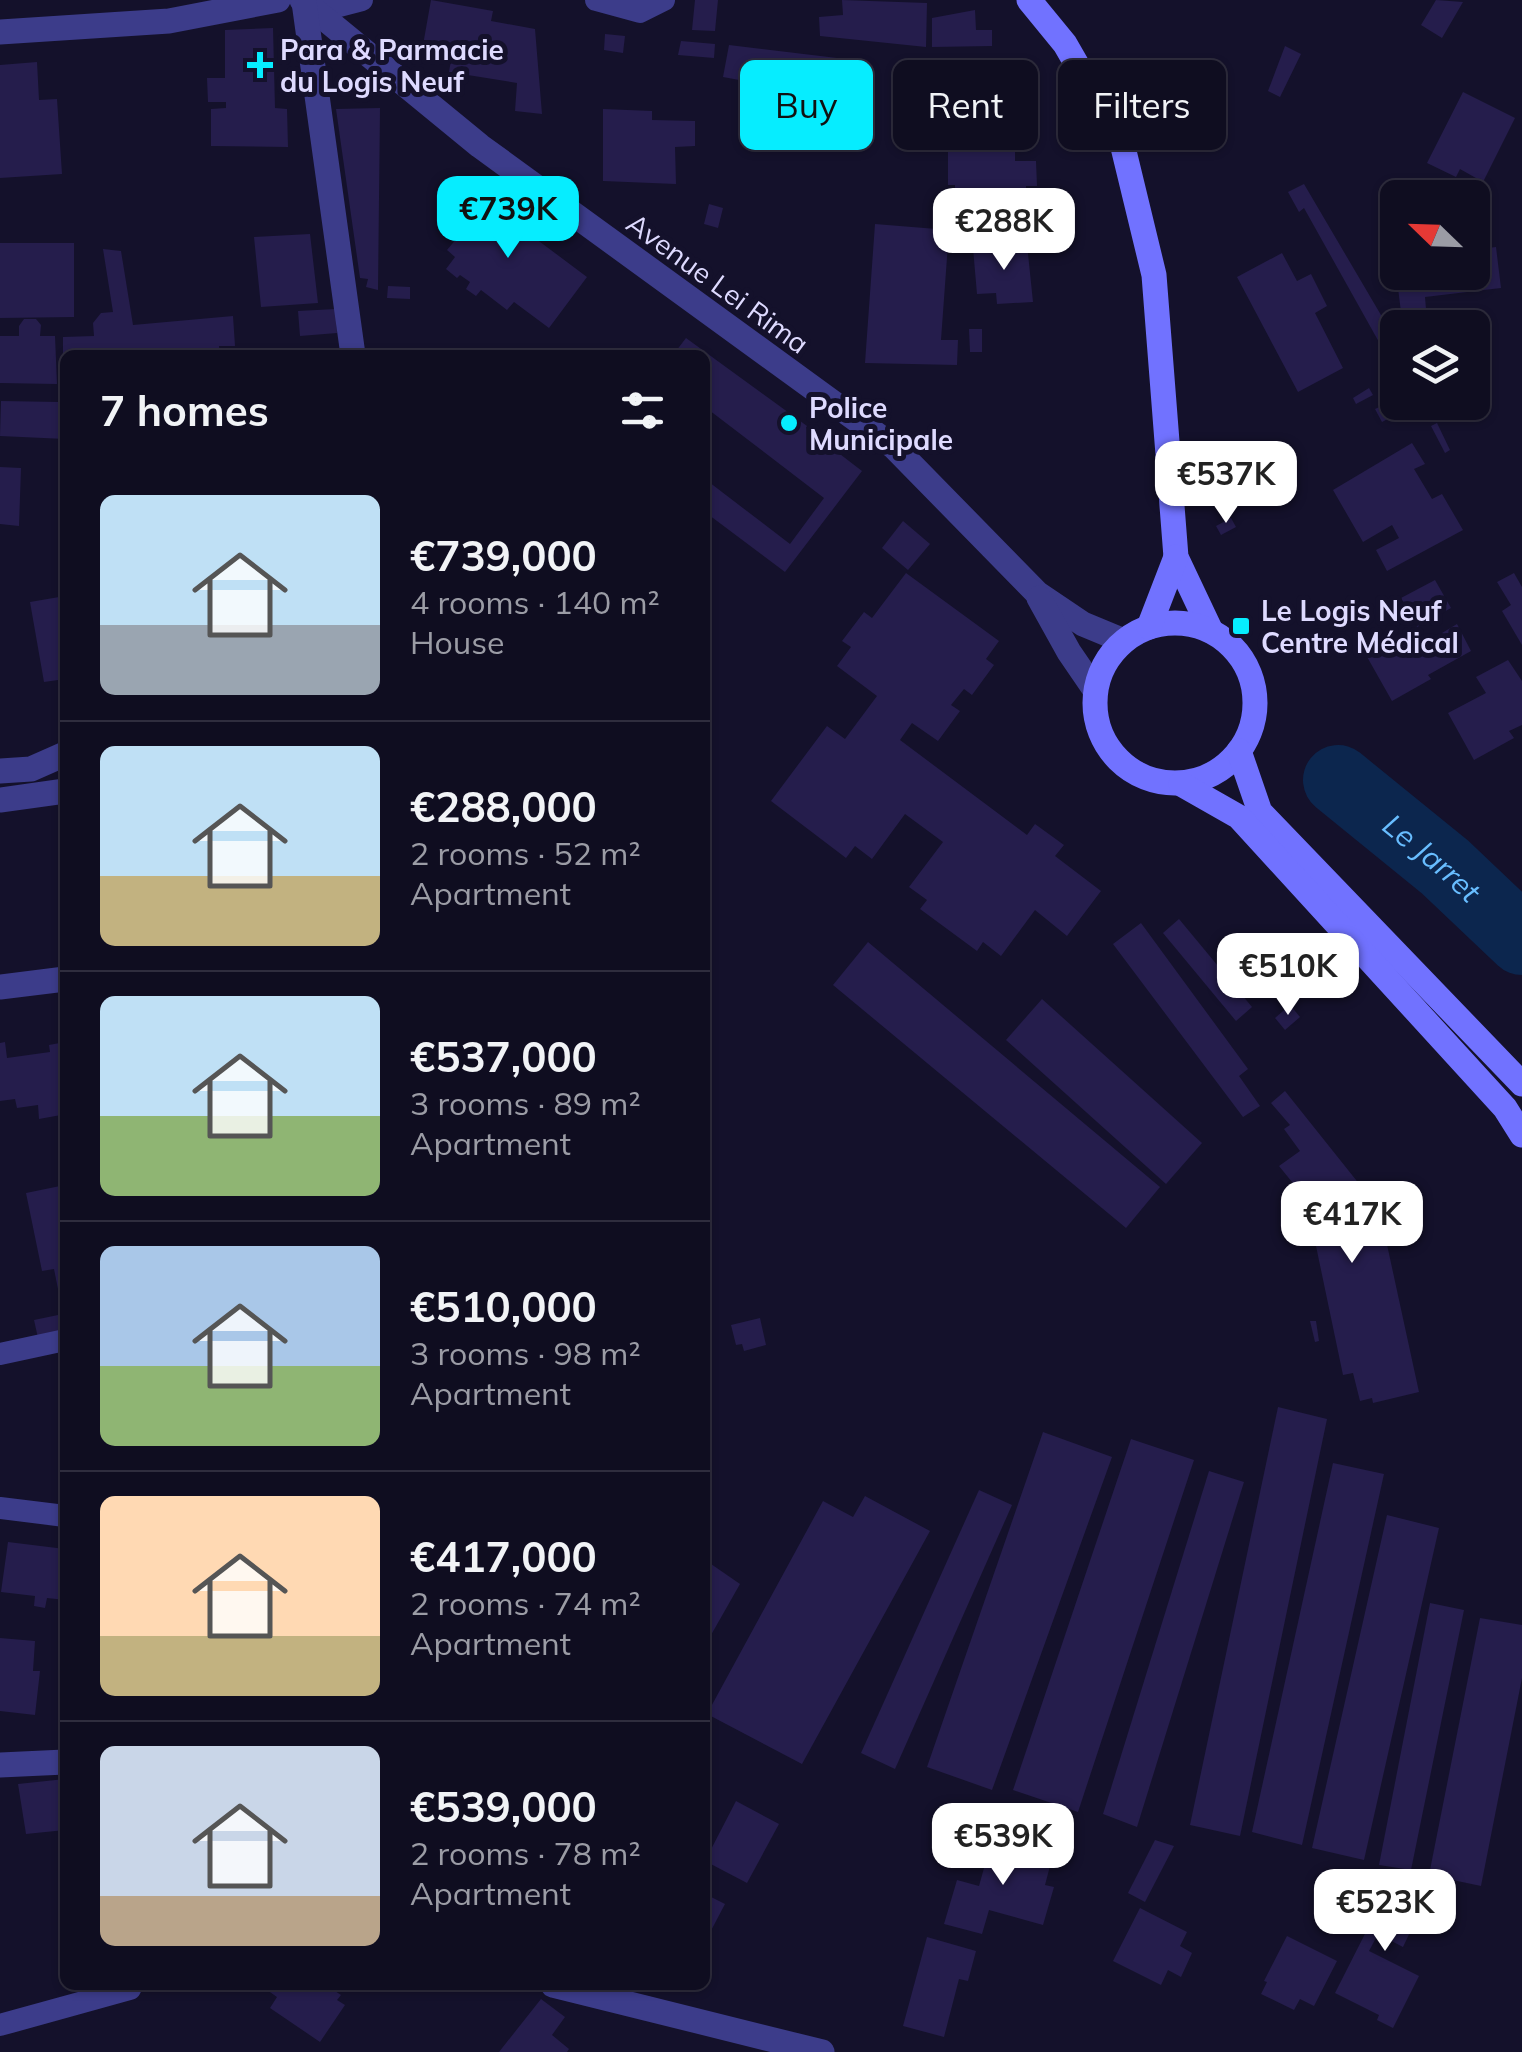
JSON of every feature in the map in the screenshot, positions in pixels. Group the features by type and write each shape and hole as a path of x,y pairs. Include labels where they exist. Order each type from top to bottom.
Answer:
{"main road":[{"path":"1029,0 1065,44 1122,143 1154,275 1176,557 1212,631"},
{"path":"1149,626 1176,557"},
{"path":"1180,623 1212,631 1232,646 1246,666 1255,690 1255,715 1248,739 1224,768 1209,777 1180,784 1156,782 1134,773 1115,758 1101,737 1095,714 1095,690 1110,654 1149,626 1180,623"},
{"path":"1240,751 1260,812 1522,1084"},
{"path":"1180,784 1239,817 1505,1108 1522,1135"}],"street":[{"path":"0,32 168,21 197,8 278,0"},
{"path":"303,1 353,350"},
{"name":"Avenue Lei Rima","path":"303,1 480,146 894,447 1037,594 1082,624 1124,641"},
{"name":"Avenue Lei Rima","path":"1037,594 1095,690"},
{"path":"0,771 31,769 60,756"},
{"path":"0,800 60,792"},
{"path":"0,987 60,980"},
{"path":"0,1765 60,1762"},
{"path":"573,1990 822,2052"}],"lane":[{"path":"303,1 338,6 362,0"},
{"path":"596,0 640,12 664,0"},
{"path":"0,1354 60,1341"},
{"path":"0,1508 60,1515"},
{"path":"0,2025 126,1990"}],"building":[{"path":"431,0 493,11 491,21 535,29 542,114 515,111 517,83 449,72 452,54 423,45"},
{"path":"695,0 718,0 715,31 692,30"},
{"path":"842,0 927,3 926,47 820,36 819,17 843,15"},
{"path":"1436,0 1463,2 1442,38 1421,25"},
{"path":"975,10 976,30 992,30 992,46 932,47 932,18"},
{"path":"273,28 275,108 287,109 288,147 211,146 211,109 226,108 226,102 208,102 207,78 225,78 225,30"},
{"path":"605,34 625,36 623,53 604,50"},
{"path":"681,41 715,44 714,58 678,55"},
{"path":"729,45 837,58 740,60 740,80 723,77"},
{"path":"1285,46 1301,54 1280,97 1268,91"},
{"path":"37,62 39,100 57,99 62,174 0,178 0,65"},
{"path":"1463,92 1515,118 1484,180 1460,169 1456,177 1427,163"},
{"path":"380,108 378,290 366,287 368,279 360,278 336,109"},
{"path":"603,109 652,111 652,120 695,121 695,146 675,147 676,184 603,181"},
{"path":"948,150 1015,150 1015,161 1036,161 1037,186 1026,186 1027,206 955,206 955,185 948,185"},
{"path":"1304,184 1380,313 1380,344 1304,208 1299,212 1288,192"},
{"path":"468,188 587,277 549,328 514,302 507,310 481,290 476,296 466,289 470,282 446,269 455,257 447,250 457,238 440,225"},
{"path":"709,204 723,208 718,228 704,224"},
{"path":"971,209 969,241 960,242 958,210"},
{"path":"875,224 949,230 941,340 958,340 957,365 865,363"},
{"path":"310,234 318,303 261,307 254,237"},
{"path":"0,243 74,243 74,317 0,318"},
{"path":"1027,244 1033,302 997,304 996,293 977,294 973,248"},
{"path":"1496,247 1501,288 1490,289 1490,248"},
{"path":"103,249 121,251 133,325 233,316 235,346 219,346 219,350 63,350 63,337 94,336 93,323 101,313 113,312"},
{"path":"1282,253 1297,281 1311,274 1327,306 1315,313 1343,368 1298,392 1237,277"},
{"path":"388,286 410,287 410,299 387,298"},
{"path":"1398,290 1484,290 1425,297 1426,309 1401,310"},
{"path":"336,309 337,333 300,336 298,311"},
{"path":"24,319 36,319 41,325 40,336 55,336 57,384 0,383 0,336 19,336"},
{"path":"969,329 982,329 982,352 970,352"},
{"path":"686,338 702,350 677,350"},
{"path":"710,355 862,471 785,572 710,516 710,483 790,544 824,498 710,411"},
{"path":"1369,388 1373,395 1356,404 1353,398"},
{"path":"1,401 59,402 60,439 0,436"},
{"path":"1437,423 1450,450 1445,453 1431,426"},
{"path":"1412,443 1425,464 1414,469 1432,499 1442,494 1463,530 1387,571 1376,550 1399,538 1392,525 1363,542 1333,490"},
{"path":"0,467 21,468 19,526 0,524"},
{"path":"1231,518 1236,527 1221,535 1216,526"},
{"path":"903,521 930,544 908,570 882,548"},
{"path":"906,573 999,641 986,659 994,665 972,695 964,689 951,705 960,711 938,741 912,723 900,740 1027,835 1035,824 1064,845 1055,856 1101,891 1067,936 1035,910 1001,956 983,942 977,951 920,909 927,900 909,887 943,842 905,814 872,859 855,846 846,858 771,801 827,726 845,739 877,696 837,666 851,647 842,641 864,612 872,618"},
{"path":"1514,573 1522,587 1522,645 1502,611 1511,605 1497,582"},
{"path":"1435,580 1451,608 1418,626 1401,598"},
{"path":"60,597 60,680 44,682 30,602"},
{"path":"1457,624 1471,651 1392,701 1366,655 1418,626 1427,642"},
{"path":"1508,660 1522,681 1522,725 1509,731 1514,738 1474,760 1448,713 1486,693 1476,677"},
{"path":"1179,919 1252,1007 1236,1021 1163,933"},
{"path":"1141,923 1248,1069 1239,1076 1260,1106 1243,1117 1113,944"},
{"path":"868,942 1160,1187 1126,1228 833,985"},
{"path":"1042,999 1202,1143 1166,1184 1006,1040"},
{"path":"1290,1005 1300,1017 1285,1030 1275,1018"},
{"path":"5,1042 7,1058 50,1052 49,1045 60,1043 60,1115 39,1119 38,1105 17,1108 15,1099 0,1101 0,1043"},
{"path":"1285,1091 1381,1217 1419,1392 1373,1403 1372,1398 1360,1401 1353,1373 1343,1375 1316,1246 1333,1242 1317,1224 1323,1220 1279,1166 1300,1151 1284,1129 1290,1125 1271,1103"},
{"path":"60,1186 60,1299 54,1269 42,1271 26,1193"},
{"path":"58,1315 60,1333 38,1338 34,1320"},
{"path":"760,1318 766,1345 744,1351 742,1344 736,1345 731,1325"},
{"path":"1310,1321 1316,1321 1319,1341 1315,1342"},
{"path":"1278,1407 1327,1419 1240,1836 1190,1825"},
{"path":"1043,1432 1112,1457 992,1790 927,1767"},
{"path":"1131,1439 1194,1460 1078,1812 1013,1790"},
{"path":"1333,1463 1384,1474 1302,1845 1252,1832"},
{"path":"1209,1471 1244,1482 1137,1827 1103,1814"},
{"path":"979,1490 1012,1505 895,1769 861,1753"},
{"path":"865,1496 930,1531 802,1764 710,1716 710,1708 823,1501 853,1517"},
{"path":"1387,1515 1439,1528 1364,1860 1312,1848"},
{"path":"8,1542 60,1548 60,1599 47,1598 45,1608 34,1606 35,1596 1,1592"},
{"path":"710,1566 740,1584 711,1635 710,1634"},
{"path":"1430,1603 1464,1610 1411,1870 1379,1865"},
{"path":"1480,1618 1522,1625 1522,1678 1481,1886 1429,1875"},
{"path":"0,1638 35,1641 33,1671 40,1671 35,1715 0,1711"},
{"path":"60,1780 60,1831 26,1834 18,1784"},
{"path":"736,1801 779,1824 747,1883 710,1864 710,1851"},
{"path":"1044,1817 1073,1822 1070,1837 1051,1833"},
{"path":"994,1832 1029,1841 1024,1859 1050,1866 1045,1885 1054,1887 1043,1925 989,1910 982,1934 944,1924 957,1880 979,1886"},
{"path":"1155,1840 1174,1846 1145,1902 1128,1893"},
{"path":"1391,1882 1436,1895 1430,1908 1423,1905 1403,1947 1378,1934 1369,1951 1419,1976 1393,2028 1377,2020 1379,2015 1335,1993 1372,1920 1360,1914 1368,1897 1381,1903"},
{"path":"710,1896 725,1904 710,1932"},
{"path":"1140,1908 1187,1932 1180,1946 1192,1953 1181,1977 1168,1970 1161,1985 1113,1961"},
{"path":"1287,1936 1337,1961 1314,2006 1300,1999 1294,2010 1261,1994"},
{"path":"927,1937 976,1951 968,1981 959,1979 944,2037 903,2026"},
{"path":"267,1990 334,1990 341,1995 337,2000 345,2005 320,2042 270,2008 277,1997"},
{"path":"541,1999 565,2017 552,2035 569,2049 567,2052 499,2052"}],"waterway":[{"name":"Le Jarret","path":"1338,780 1445,867 1522,940"}],"place":[{"name":"Para & Parmacie du Logis Neuf","path":"260,65"},
{"name":"Police Municipale","path":"789,423"},
{"name":"Le Logis Neuf Centre Médical","path":"1241,626"}]}
